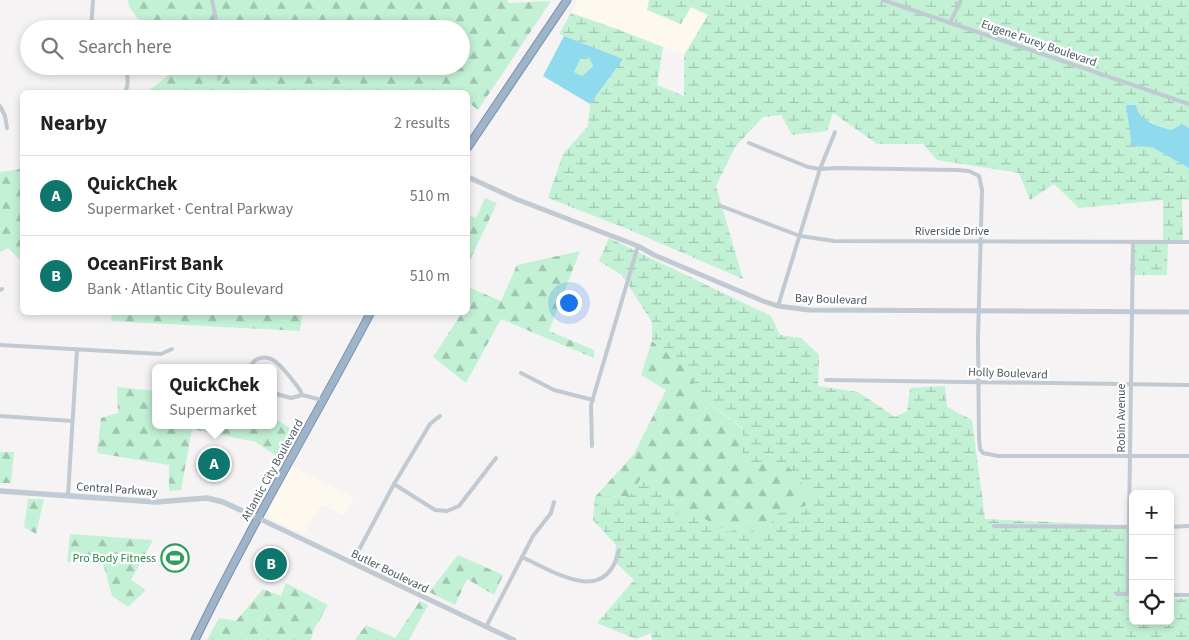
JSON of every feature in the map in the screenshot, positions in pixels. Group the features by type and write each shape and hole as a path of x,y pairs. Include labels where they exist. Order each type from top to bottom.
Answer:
{"highway":[{"path":"470,144 567,0"},
{"name":"Atlantic City Boulevard","path":"195,640 258,518 325,401 369,315"}],"main road":[{"name":"Central Parkway","path":"0,491 156,502 198,498 213,499 258,518"}],"street":[{"path":"92,20 93,0"},
{"path":"212,0 216,20"},
{"name":"Eugene Furey Boulevard","path":"883,0 1189,104"},
{"path":"950,24 961,0"},
{"path":"126,90 127,75"},
{"path":"219,79 220,75"},
{"path":"0,106 8,128"},
{"path":"778,306 820,169 835,132"},
{"path":"749,143 820,169 968,171 977,174 981,179 978,382 979,438 980,449 983,453 998,456 1189,456"},
{"name":"Bay Boulevard","path":"470,178 516,199 638,246 654,255 778,306 809,310 1189,312"},
{"name":"Riverside Drive","path":"721,206 800,236 834,241 1189,242"},
{"name":"Robin Avenue","path":"1131,490 1133,242"},
{"path":"592,446 591,413 593,400 638,246"},
{"path":"0,345 161,354 172,349"},
{"path":"68,495 77,350"},
{"path":"252,364 260,357 276,361 300,390 302,396"},
{"path":"521,373 554,390 593,400"},
{"name":"Holly Boulevard","path":"826,380 978,382 1033,385 1189,385"},
{"path":"277,394 291,398 302,396 325,401"},
{"path":"0,416 72,421"},
{"path":"352,563 394,484 430,424 440,416"},
{"path":"394,484 435,510 447,511 459,506 496,458"},
{"path":"486,627 533,536 551,513 554,502"},
{"name":"Butler Boulevard","path":"258,518 514,640"},
{"path":"994,526 1129,527"},
{"path":"1174,527 1189,526"},
{"name":"Robin Avenue","path":"1131,535 1131,580"},
{"path":"522,557 568,578 597,582 608,573 617,558 619,550"},
{"path":"1117,594 1129,594"},
{"path":"1174,595 1189,595"}],"shaded area":[{"path":"578,0 649,0 647,10 681,24 691,7 709,15 684,55 571,13"},
{"path":"292,466 354,498 343,515 322,505 303,534 270,518 267,512"}],"green space":[{"path":"128,0 507,0 509,3 551,1 478,110 470,104 470,90 150,90 169,75 470,75 470,20 138,20 129,6"},
{"path":"649,0 1189,0 1189,128 1183,124 1171,130 1138,117 1126,105 1153,147 1189,168 1189,200 1182,199 1183,241 1168,240 1167,275 1130,275 1132,240 1163,240 1163,200 1079,208 1054,184 1030,200 1019,173 937,160 923,144 877,144 833,113 827,131 792,135 781,115 763,117 735,147 716,186 743,279 625,228 548,198 563,154 588,126 590,104 622,59 559,34 571,13 663,47 657,85 684,96 684,55 708,15 691,7 681,24 647,10"},
{"path":"589,57 593,65 582,76 574,72 581,58"},
{"path":"20,169 20,260 8,248 0,252 0,172"},
{"path":"485,198 497,203 470,260 470,216 476,218"},
{"path":"609,238 771,316 780,335 801,338 819,355 818,386 858,392 895,417 907,411 910,388 945,386 947,407 972,420 985,519 1129,526 1129,625 1174,625 1174,599 1189,598 1189,640 652,640 651,633 636,639 597,623 634,580 614,561 616,545 593,520 595,497 630,496 642,476 671,496 678,515 695,514 729,532 746,525 763,539 776,514 817,503 786,464 743,464 743,428 695,393 693,373 652,341 652,322 622,275 599,261"},
{"path":"580,251 549,331 594,350 594,358 501,319 466,383 433,357 461,315 470,315 470,288 501,301 517,265"},
{"path":"112,315 302,315 300,331 111,321"},
{"path":"652,341 693,373 695,393 743,429 744,464 786,463 817,503 776,514 764,539 729,532 695,514 677,515 671,496 642,477 630,496 595,497 634,454 666,390 641,375"},
{"path":"117,387 152,391 152,429 192,429 181,490 169,491 169,465 97,453 101,418 118,413"},
{"path":"277,420 294,431 278,457 256,442 192,429 277,429"},
{"path":"0,452 14,452 11,483 0,483"},
{"path":"28,499 44,499 36,534 24,527"},
{"path":"70,534 153,540 131,580 146,590 128,607 112,596 103,563 67,562"},
{"path":"458,555 503,575 494,595 467,579 455,605 429,592"},
{"path":"286,583 328,605 313,631 311,640 207,640 219,618 236,621 263,589 281,596"},
{"path":"420,601 428,605 409,640 355,640 366,625 395,638"}],"water":[{"path":"564,36 623,59 590,104 543,76","holes":["589,57 593,66 582,76 574,72 581,58"]},
{"path":"1126,105 1136,105 1138,111 1145,119 1171,130 1183,124 1189,128 1189,168 1152,147 1132,146"}],"place":[{"name":"QuickChek","path":"214,464"},
{"name":"Pro Body Fitness","path":"175,558"},
{"name":"OceanFirst Bank","path":"271,564"}]}
